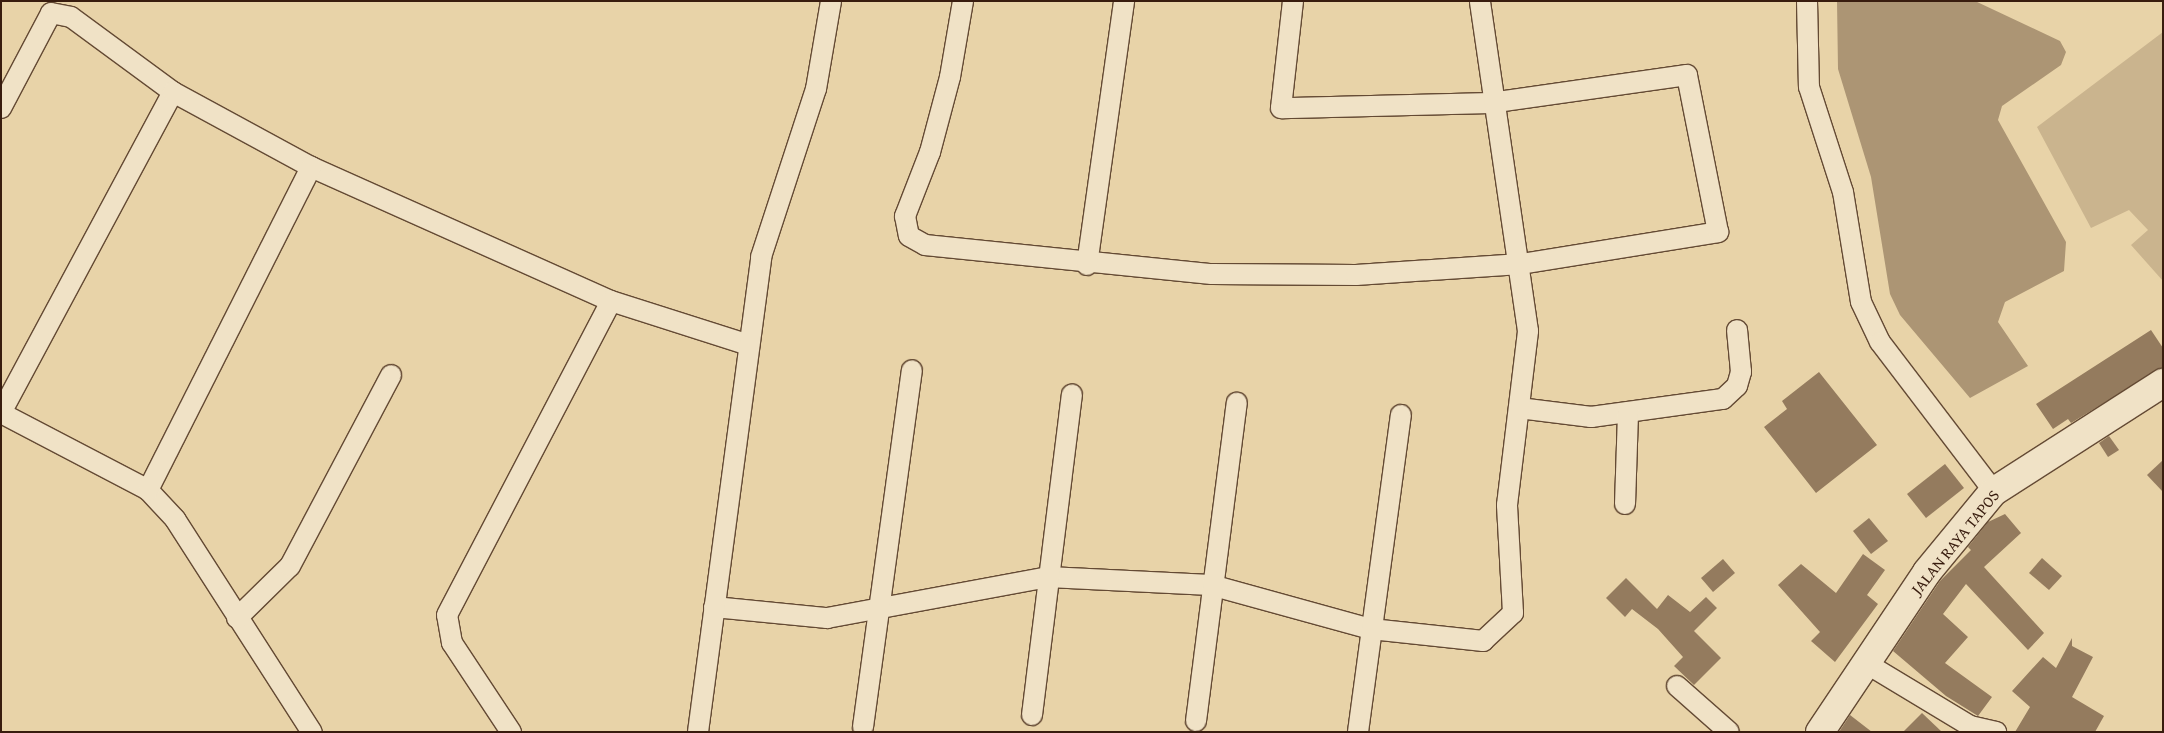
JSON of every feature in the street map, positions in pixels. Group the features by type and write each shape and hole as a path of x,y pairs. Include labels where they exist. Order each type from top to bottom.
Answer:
{"main road":[{"name":"JALAN RAYA TAPOS","path":"1820,732 1864,662 1938,557 1994,492 2163,383"}],"street":[{"path":"698,732 748,345 762,257 816,89 831,1"},
{"path":"963,1 950,77 930,152 905,216 909,236 925,245 1087,265 1212,274 1356,275 1521,264 1718,232 1688,75 1491,102 1281,108 1293,1"},
{"path":"1087,265 1124,1"},
{"path":"714,607 827,618 1048,577 1211,585 1371,629 1483,641 1513,614 1507,505 1528,331 1521,264 1491,102 1480,1"},
{"path":"1808,1 1809,87 1843,192 1861,302 1880,342 1988,484"},
{"path":"1,108 50,13 71,17 173,92 311,167 612,300 748,345"},
{"path":"173,92 1,413 148,490 175,519 312,732"},
{"path":"148,490 311,167"},
{"path":"511,732 452,643 447,615 612,300"},
{"path":"1519,408 1591,416 1723,399 1737,386 1741,372 1737,330"},
{"path":"863,727 882,607 912,370"},
{"path":"237,618 290,566 391,375"},
{"path":"1032,716 1072,394"},
{"path":"1196,721 1211,585 1237,403"},
{"path":"1624,504 1628,412"},
{"path":"1358,732 1401,414"},
{"path":"1864,662 1970,726 1996,732"},
{"path":"1677,686 1729,732"}],"shaded area":[{"path":"1837,1 1975,1 2060,41 2066,52 2061,65 2002,106 1998,120 2066,242 2064,271 2005,302 1998,322 2028,366 1970,398 1900,315 1890,294 1871,177 1838,69"},
{"path":"2163,32 2163,281 2131,245 2148,230 2129,210 2091,228 2037,127"}],"building":[{"path":"2151,330 2163,348 2163,367 2071,423 2068,419 2053,429 2036,404"},
{"path":"1819,372 1877,445 1816,493 1764,427 1787,409 1782,401"},
{"path":"2109,436 2119,450 2108,457 2099,443"},
{"path":"2163,460 2163,492 2147,475"},
{"path":"1945,464 1964,488 1926,518 1907,494"},
{"path":"2005,514 2021,533 1984,567 2044,633 2028,650 1966,584 1943,614 1968,637 1945,663 1992,697 1978,716 1946,696 1893,651 1940,581 1971,550 1968,547 1988,522"},
{"path":"1869,518 1888,541 1871,554 1853,531"},
{"path":"1863,554 1885,570 1867,595 1878,604 1835,662 1811,641 1820,632 1778,585 1801,564 1836,593"},
{"path":"2042,558 2062,576 2049,590 2029,573"},
{"path":"1723,559 1735,573 1713,592 1701,578"},
{"path":"1626,578 1657,609 1668,595 1690,612 1706,597 1717,608 1694,631 1721,658 1694,685 1674,666 1683,657 1658,629 1632,609 1625,617 1606,598"},
{"path":"2072,638 2072,646 2093,657 2072,697 2104,716 2095,732 2015,732 2030,707 2012,691 2043,657 2056,668"},
{"path":"1922,713 1942,732 1903,732"},
{"path":"1850,715 1872,732 1839,732"}]}
